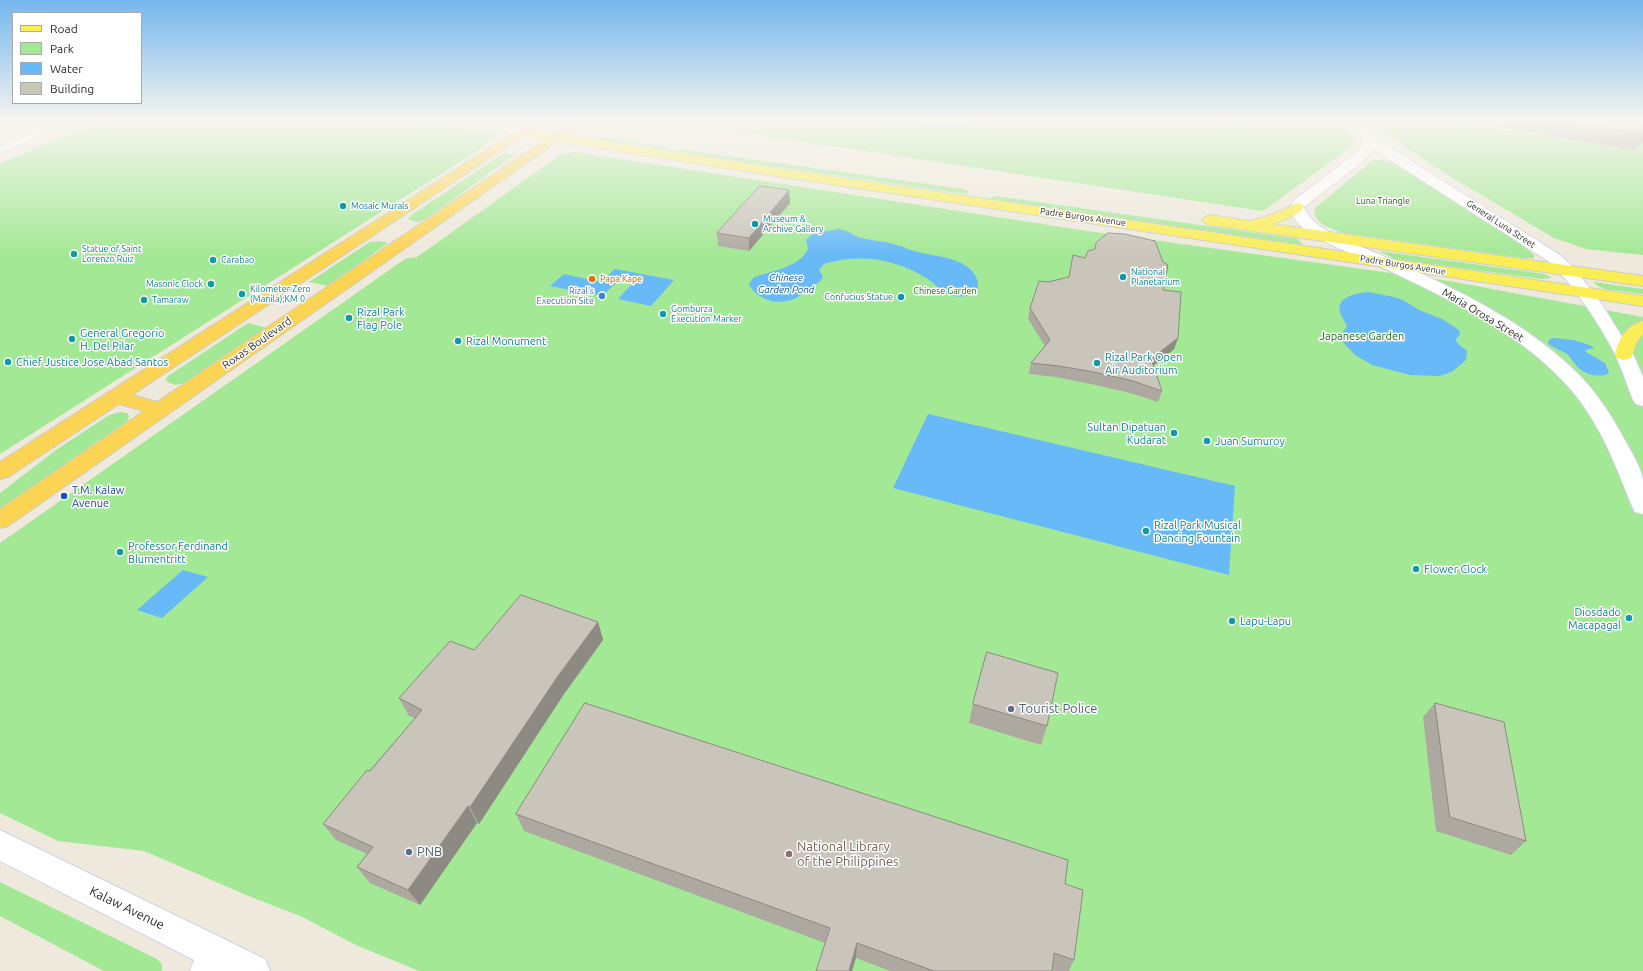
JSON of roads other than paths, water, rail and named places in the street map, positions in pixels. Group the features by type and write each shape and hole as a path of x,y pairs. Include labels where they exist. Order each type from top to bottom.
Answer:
{"highway":[{"path":"0,472 470,166"},
{"name":"Roxas Boulevard","path":"0,520 514,166"},
{"path":"372,230 409,239"},
{"path":"116,397 161,410"}],"main road":[{"name":"Padre Burgos Avenue","path":"755,166 981,195 999,191"},
{"name":"Padre Burgos Avenue","path":"820,166 981,195 1383,261 1643,301"},
{"path":"1248,226 1277,218 1297,207"},
{"name":"Padre Burgos Avenue","path":"1193,218 1643,281"},
{"path":"1624,354 1630,337 1634,331 1643,326"}],"street":[{"path":"1297,207 1301,202 1347,166"},
{"name":"General Luna Street","path":"1411,166 1554,258 1568,271"},
{"name":"Maria Orosa Street","path":"1297,207 1299,214 1306,222 1332,237 1435,286 1489,316 1551,358 1591,399 1604,419 1616,440 1643,506"},
{"path":"1568,271 1585,293 1624,354 1643,400"},
{"name":"Kalaw Avenue","path":"0,845 214,963 254,971"}],"water":[{"name":"Chinese Garden Pond","path":"839,229 861,238 893,244 957,261 971,270 976,277 978,283 977,289 973,294 961,297 953,296 947,294 928,279 916,272 891,263 865,259 852,259 824,264 819,270 823,277 821,281 800,296 783,302 776,302 758,295 749,285 753,278 784,268 798,261 804,256 808,249 806,240 811,235"},
{"path":"615,269 674,280 651,306 618,299 636,280 607,276"},
{"path":"564,274 600,282 603,280 616,283 602,296 550,286"},
{"path":"1368,292 1403,300 1419,310 1442,319 1459,330 1460,335 1456,339 1457,343 1467,351 1466,360 1453,371 1439,376 1410,375 1372,365 1355,355 1341,340 1343,332 1347,326 1340,312 1341,302 1349,296"},
{"path":"1553,338 1574,340 1592,346 1594,348 1585,350 1586,352 1605,363 1609,373 1600,376 1586,373 1578,368 1570,356 1548,343 1549,340"},
{"name":"Rizal Park Musical Dancing Fountain","path":"928,414 1235,486 1229,575 893,488"},
{"path":"183,570 208,577 162,618 137,610"}],"place":[{"name":"Mosaic Murals","path":"343,206"},
{"name":"Museum & Archive Gallery","path":"755,224"},
{"name":"Statue of Saint Lorenzo Ruiz","path":"74,254"},
{"name":"Carabao","path":"213,260"},
{"name":"National Planetarium","path":"1123,277"},
{"name":"Papa Kape","path":"592,279"},
{"name":"Masonic Clock","path":"211,284"},
{"name":"Kilometer Zero (Manila);KM 0","path":"242,294"},
{"name":"Rizal's Execution Site","path":"602,296"},
{"name":"Confucius Statue","path":"901,297"},
{"name":"Tamaraw","path":"144,300"},
{"name":"Gomburza Execution Marker","path":"663,314"},
{"name":"Rizal Park Flag Pole","path":"349,318"},
{"name":"General Gregorio H. Del Pilar","path":"72,339"},
{"name":"Rizal Monument","path":"458,341"},
{"name":"Chief Justice Jose Abad Santos","path":"8,362"},
{"name":"Rizal Park Open Air Auditorium","path":"1097,363"},
{"name":"Sultan Dipatuan Kudarat","path":"1174,433"},
{"name":"Juan Sumuroy","path":"1207,441"},
{"name":"T.M. Kalaw Avenue","path":"64,496"},
{"name":"Rizal Park Musical Dancing Fountain","path":"1146,531"},
{"name":"Professor Ferdinand Blumentritt","path":"120,552"},
{"name":"Flower Clock","path":"1416,569"},
{"name":"Diosdado Macapagal","path":"1629,618"},
{"name":"Lapu-Lapu","path":"1232,621"},
{"name":"Tourist Police","path":"1011,709"},
{"name":"PNB","path":"409,852"},
{"name":"National Library of the Philippines","path":"789,854"}],"park label":[{"name":"Luna Triangle","path":"1383,201"},
{"name":"Chinese Garden","path":"945,291"},
{"name":"Japanese Garden","path":"1362,336"}]}
